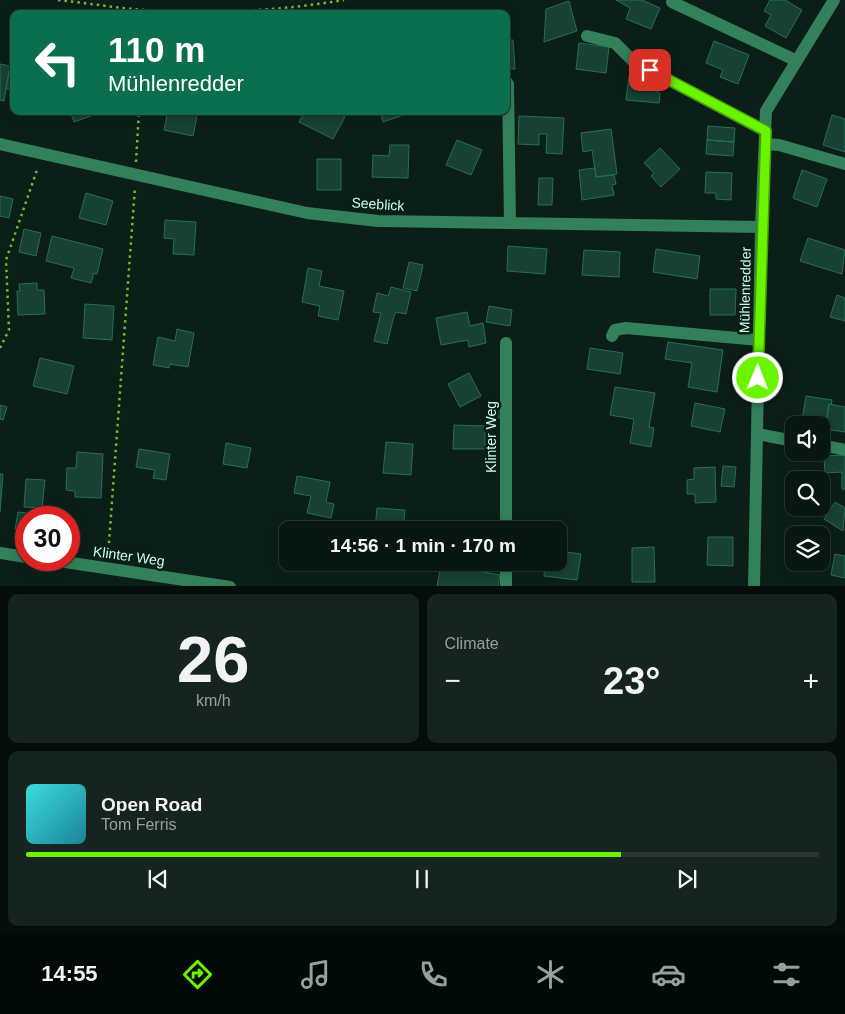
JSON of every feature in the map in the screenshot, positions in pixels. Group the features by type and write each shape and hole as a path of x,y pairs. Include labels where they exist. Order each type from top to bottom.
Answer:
{"street":[{"name":"Mühlenredder","path":"754,586 761,227 766,111 834,0"},
{"path":"672,2 797,61"},
{"path":"587,36 615,43 633,61 779,145 845,164"},
{"path":"508,115 510,223"},
{"name":"Seeblick","path":"0,144 307,213 378,221 761,227"},
{"path":"612,336 615,330 626,328 759,340"},
{"name":"Klinter Weg","path":"506,343 506,521"},
{"path":"757,434 785,439"},
{"path":"830,448 845,450"},
{"path":"0,553 15,555"},
{"name":"Klinter Weg","path":"80,564 188,583 230,586"},
{"path":"506,571 506,586"}],"path":[{"path":"58,0 130,10"},
{"path":"252,10 293,8 344,0"},
{"path":"107,567 139,115"},
{"path":"0,348 9,330 6,260 43,154"}],"building":[{"path":"616,0 642,0 660,8 651,29 626,19 630,8"},
{"path":"770,0 785,0 802,10 786,38 765,26 771,15 764,11"},
{"path":"569,1 577,31 544,42 546,9"},
{"path":"510,40 513,40 515,69 510,69"},
{"path":"714,41 749,55 738,84 720,77 723,70 706,63"},
{"path":"579,43 609,47 606,73 576,69"},
{"path":"0,64 10,66 4,101 0,100"},
{"path":"10,66 10,90 6,89"},
{"path":"629,76 647,78 660,94 659,103 626,100"},
{"path":"71,115 94,115 74,122"},
{"path":"167,115 197,115 193,136 164,130"},
{"path":"303,115 342,115 345,117 333,139 299,122"},
{"path":"381,115 403,115 383,122"},
{"path":"832,115 845,119 845,152 823,145"},
{"path":"519,116 564,118 562,154 546,153 547,134 539,134 539,145 518,144"},
{"path":"708,126 735,128 734,142 707,140"},
{"path":"611,129 617,174 596,177 592,150 583,152 581,133"},
{"path":"457,140 482,150 471,175 446,165"},
{"path":"707,140 734,142 733,156 706,154"},
{"path":"390,145 409,145 408,178 372,177 373,155 389,156"},
{"path":"660,148 680,169 661,187 651,176 654,173 644,163"},
{"path":"317,159 341,159 341,190 317,190"},
{"path":"595,168 596,177 614,175 616,184 612,185 614,195 582,200 579,170"},
{"path":"802,170 827,179 817,207 793,198"},
{"path":"706,172 732,173 731,200 716,199 716,193 705,193"},
{"path":"539,178 553,178 552,205 538,205"},
{"path":"86,193 113,201 106,225 79,218"},
{"path":"0,196 13,199 9,218 0,216"},
{"path":"165,220 196,222 194,255 173,254 174,239 164,238"},
{"path":"24,229 41,233 36,256 19,252"},
{"path":"52,236 103,249 97,274 94,273 91,283 71,278 74,268 46,261"},
{"path":"808,238 845,250 842,274 800,261"},
{"path":"508,246 547,249 545,274 507,271"},
{"path":"656,249 700,256 697,279 653,272"},
{"path":"584,250 620,252 619,277 582,275"},
{"path":"409,262 423,265 417,291 403,288"},
{"path":"308,268 322,271 319,286 344,291 338,320 318,316 320,306 302,302"},
{"path":"37,283 37,290 44,290 45,314 18,315 17,291 20,291 19,284"},
{"path":"391,287 411,292 406,314 396,312 394,316 387,344 374,341 381,313 373,312 377,293 388,296"},
{"path":"710,289 736,289 735,315 710,315"},
{"path":"837,295 845,298 845,321 830,317"},
{"path":"85,304 114,306 112,340 83,338"},
{"path":"489,306 512,310 510,326 486,322"},
{"path":"467,312 470,326 483,323 486,343 469,347 468,340 441,345 436,318"},
{"path":"177,329 194,333 188,367 170,364 169,368 153,365 158,337 175,341"},
{"path":"668,342 723,350 717,392 688,387 692,363 665,359"},
{"path":"590,348 623,353 620,374 587,369"},
{"path":"40,358 74,366 67,394 33,386"},
{"path":"469,373 481,396 460,407 448,384"},
{"path":"615,387 655,393 649,427 654,428 651,447 630,443 634,419 610,415"},
{"path":"806,396 832,400 831,405 829,404 827,416 803,416"},
{"path":"503,402 503,418 488,418 488,403"},
{"path":"695,403 725,409 720,432 691,426"},
{"path":"829,404 845,407 845,432 830,430 830,416 827,416"},
{"path":"0,405 7,407 3,420 0,419"},
{"path":"454,425 485,426 485,449 453,449"},
{"path":"386,442 413,444 411,475 383,473"},
{"path":"226,443 251,448 247,468 223,464"},
{"path":"139,449 170,454 166,480 153,478 155,470 136,467"},
{"path":"77,452 103,454 101,498 75,497 75,491 66,490 67,468 76,468"},
{"path":"845,455 845,489 842,489 842,472 825,471 824,461 830,461 830,456"},
{"path":"723,466 736,467 734,487 721,486"},
{"path":"715,467 716,502 695,503 695,494 687,494 687,480 694,479 694,468"},
{"path":"0,474 3,474 0,512"},
{"path":"297,476 330,482 326,502 334,504 331,518 307,513 311,496 294,493"},
{"path":"26,479 45,480 42,506 24,506"},
{"path":"835,502 845,508 843,531 824,519 826,516 830,516 830,510"},
{"path":"377,508 405,510 404,521 376,521"},
{"path":"708,537 733,537 733,566 707,565"},
{"path":"654,547 655,582 632,582 632,548"},
{"path":"567,552 581,554 577,580 544,576 544,571 567,571"},
{"path":"835,554 845,556 845,578 831,575"},
{"path":"440,571 483,571 500,575 498,586 437,586"}],"route":[{"path":"650,70 766,131 761,227 758,378"}]}
